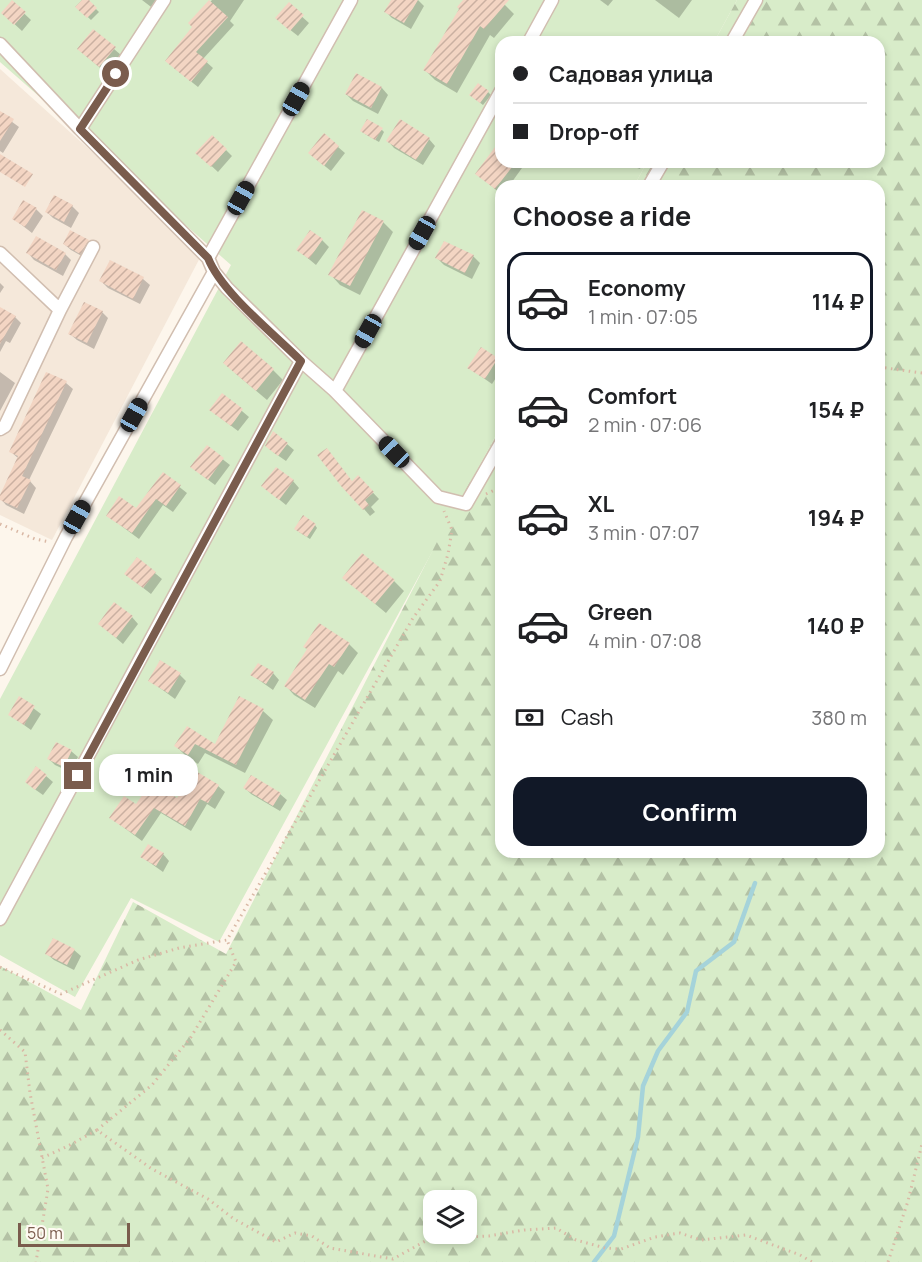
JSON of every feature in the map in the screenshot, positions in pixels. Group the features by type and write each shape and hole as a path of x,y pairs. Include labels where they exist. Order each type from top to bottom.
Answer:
{"street":[{"path":"80,129 164,0"},
{"path":"208,258 351,0"},
{"path":"531,36 552,0"},
{"path":"735,36 756,0"},
{"path":"0,44 80,129 208,258 214,272 227,288 335,391 438,497 466,504 495,453"},
{"path":"335,391 495,102"},
{"path":"0,429 4,426 93,247"},
{"path":"0,253 60,310"},
{"path":"0,669 66,537 214,272"},
{"path":"0,919 301,361"}],"path":[{"path":"885,368 922,373"},
{"path":"227,940 412,618 440,581 452,530 438,497"},
{"path":"0,524 44,541 53,542 66,537"},
{"path":"0,966 61,994 138,960 179,948 227,940"},
{"path":"42,1158 97,1130 152,1085 192,1037 236,962 227,940"},
{"path":"0,1030 25,1052 48,1189 36,1262"},
{"path":"97,1130 152,1169 208,1199 234,1219 276,1242 295,1233 312,1236 330,1248 393,1259 429,1239 489,1236 525,1230 556,1228 576,1240 605,1248 621,1249 655,1237 680,1233 701,1240 746,1235 800,1255 812,1262"},
{"path":"888,1262 908,1201 922,1143"}],"shaded area":[{"path":"0,69 203,252 52,540 0,515"}],"green space":[{"path":"0,0 737,0 717,36 495,36 495,168 644,168 637,180 495,180 495,437 219,942 131,898 75,997 0,955 0,699 231,265 0,62"},
{"path":"737,0 922,0 922,1262 0,1262 0,966 81,1010 133,902 226,954 439,538 495,437 495,858 885,858 885,180 637,180 644,168 885,168 885,36 717,36"}],"building":[{"path":"12,0 26,12 14,25 1,13"},
{"path":"82,0 89,0 97,8 87,18 75,7"},
{"path":"209,0 228,17 196,52 208,61 191,82 165,61 192,27 188,23"},
{"path":"391,0 418,0 404,23 384,12"},
{"path":"463,0 509,0 484,29 480,26 447,84 423,70"},
{"path":"289,2 304,15 290,31 275,18"},
{"path":"93,29 116,47 99,67 77,49"},
{"path":"356,73 382,87 371,108 345,94"},
{"path":"478,83 489,91 480,103 469,95"},
{"path":"0,111 14,119 0,141"},
{"path":"367,119 383,128 375,140 360,131"},
{"path":"400,119 430,138 416,160 386,141"},
{"path":"324,133 339,146 324,166 308,153"},
{"path":"212,135 227,149 211,167 195,153"},
{"path":"495,147 495,168 511,168 502,180 495,180 495,189 475,174"},
{"path":"0,154 33,174 25,187 0,172"},
{"path":"54,195 73,205 64,222 45,212"},
{"path":"23,200 37,208 25,227 12,219"},
{"path":"362,210 384,221 350,286 328,275"},
{"path":"70,230 89,240 80,254 63,244"},
{"path":"310,230 323,239 309,259 296,250"},
{"path":"36,236 66,253 56,270 26,253"},
{"path":"444,241 474,255 465,273 435,258"},
{"path":"110,260 144,277 133,299 99,281"},
{"path":"84,302 103,311 87,343 68,334"},
{"path":"0,307 16,316 0,344"},
{"path":"241,341 274,369 256,391 223,363"},
{"path":"481,347 495,356 495,363 485,379 467,368"},
{"path":"46,372 67,381 22,476 31,480 17,508 0,500 0,495 18,456 9,452"},
{"path":"222,393 243,409 231,426 209,410"},
{"path":"273,431 288,443 278,456 265,446"},
{"path":"207,445 224,458 208,480 190,467"},
{"path":"327,448 352,481 358,475 374,492 365,500 369,505 363,510 317,455"},
{"path":"276,467 294,480 279,500 261,486"},
{"path":"163,472 181,485 166,506 156,499 132,533 106,516 119,496 136,508"},
{"path":"303,515 316,524 307,537 294,529"},
{"path":"362,553 395,580 375,604 342,578"},
{"path":"137,557 156,572 143,588 124,574"},
{"path":"114,602 133,616 116,638 98,624"},
{"path":"319,623 350,643 334,667 329,664 305,700 284,686 307,649 303,647"},
{"path":"160,660 181,673 168,693 148,681"},
{"path":"258,663 274,672 266,684 250,675"},
{"path":"19,696 35,706 24,725 8,715"},
{"path":"239,696 264,709 236,765 195,744 188,755 174,746 187,726 215,744"},
{"path":"56,742 72,750 64,767 47,759"},
{"path":"36,766 47,775 35,790 25,782"},
{"path":"194,770 219,785 208,803 200,799 185,826 154,808 135,835 109,818 124,796 136,804 152,781 177,798"},
{"path":"251,775 281,793 273,806 243,788"},
{"path":"148,844 164,853 156,866 140,857"},
{"path":"53,938 75,949 67,965 45,954"}],"waterway":[{"path":"594,1262 614,1236 638,1137 643,1086 658,1051 687,1012 696,971 734,942 755,883"}],"route":[{"path":"78,776 301,361 227,288 214,272 208,258 80,129 116,74"}]}
